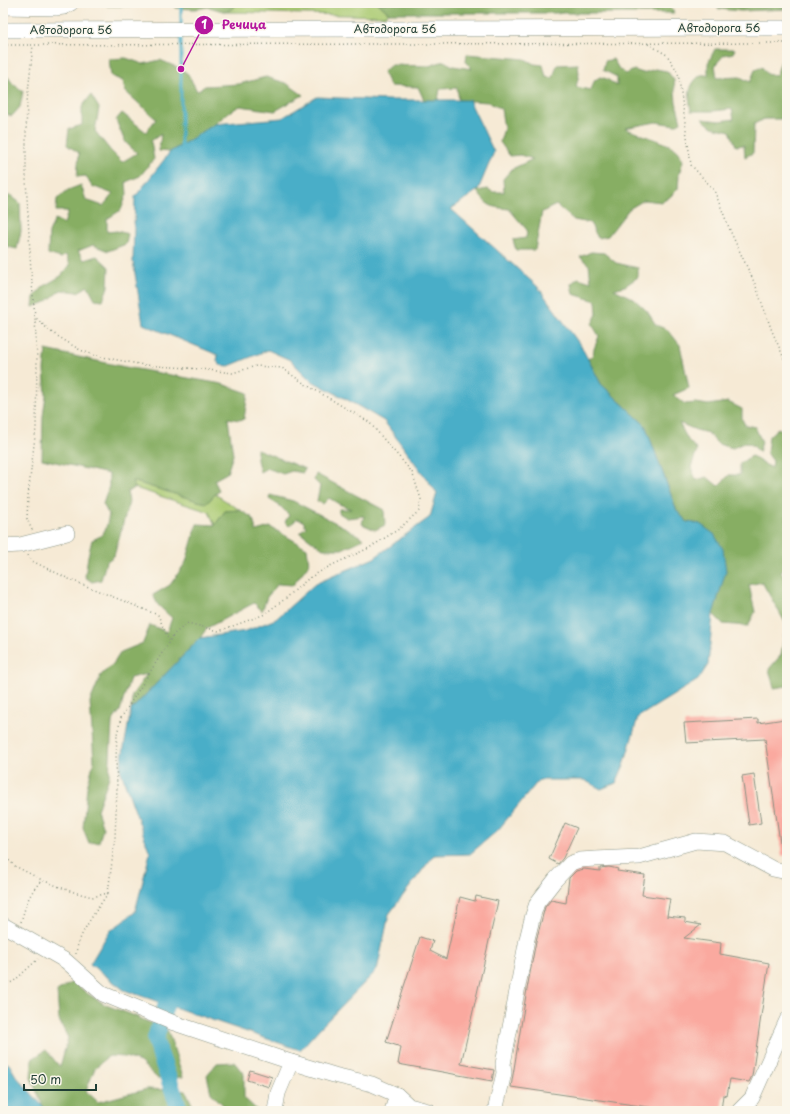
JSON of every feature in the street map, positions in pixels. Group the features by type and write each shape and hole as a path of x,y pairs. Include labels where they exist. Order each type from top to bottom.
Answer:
{"street":[{"path":"3,7 56,8 64,7 71,3"},
{"name":"Автодорога 56","path":"3,30 787,28"},
{"path":"3,546 20,545 67,533"},
{"path":"495,1111 504,1073 503,1064 533,915 538,903 567,867 580,860 639,857 696,841 725,843 773,869 787,872"},
{"path":"3,925 66,961 103,994 174,1023 291,1062 334,1075 372,1084 397,1095 409,1106 428,1111"},
{"path":"739,1111 752,1098 787,1020"},
{"path":"274,1111 278,1094 291,1062"},
{"path":"392,1111 397,1095"}],"path":[{"path":"3,45 787,43"},
{"path":"647,44 667,54 678,72 691,165 714,190 732,235 755,284 772,331 787,365"},
{"path":"33,45 27,102 26,179 35,317 36,428 28,496 27,519 36,541"},
{"path":"35,317 51,332 80,350 97,356 144,365 232,373 256,366 282,368 369,422 412,472 420,499 419,511 399,529 369,548 332,565 309,578 285,599 263,615 219,631 188,624 174,634 121,718 117,734 117,787 114,838 108,892 77,945 75,969"},
{"path":"20,545 32,561 69,579 158,615 169,641"},
{"path":"3,855 15,866 42,880 70,891 92,897 108,892"},
{"path":"18,933 25,908 33,889 42,880"},
{"path":"3,984 13,982 47,950"}],"green space":[{"path":"106,3 148,3 139,6 107,6"},
{"path":"173,3 232,3 235,7 226,12 209,7 194,9 176,8"},
{"path":"232,3 378,3 389,13 385,16 226,12 235,7"},
{"path":"378,3 669,3 674,13 389,13"},
{"path":"717,3 787,3 787,9 741,11 718,9"},
{"path":"715,49 735,49 733,53 724,55 715,65 717,78 740,77 750,82 755,70 762,67 767,74 776,76 781,61 786,73 787,122 786,119 764,119 754,124 753,153 745,157 744,145 736,146 730,131 712,127 702,119 720,121 734,119 732,109 691,111 689,95 691,86 701,75 708,75 708,63"},
{"path":"467,54 525,59 534,64 543,65 546,77 553,78 557,65 578,64 579,74 576,87 590,90 595,80 600,77 607,79 617,86 617,77 603,70 605,61 613,59 619,69 626,74 634,70 643,73 655,69 667,71 674,80 676,102 681,122 675,125 656,122 625,128 669,145 679,152 683,161 679,174 678,189 662,202 644,200 629,209 608,236 598,238 590,223 574,220 556,205 542,212 535,250 516,250 513,240 526,238 527,230 509,209 490,205 477,191 488,189 493,192 504,192 503,179 512,169 533,159 520,155 510,156 500,142 504,128 501,109 488,102 459,100 457,88 440,89 438,100 424,100 418,87 390,86 383,72 391,65 429,66 444,61 453,66 472,69 466,61"},
{"path":"126,58 143,64 160,60 181,69 188,74 197,91 205,86 239,84 266,77 286,83 303,95 275,111 240,106 229,112 215,124 170,152 159,151 161,134 151,141 154,159 140,176 126,182 127,194 121,210 107,219 107,232 117,231 128,234 126,244 108,251 93,245 78,251 84,260 97,256 109,267 108,287 103,300 95,299 88,286 78,292 61,290 46,302 33,307 34,297 44,286 61,276 70,265 66,255 61,258 48,254 49,233 55,219 64,224 68,211 56,211 57,199 68,190 81,185 86,200 103,206 113,194 92,186 86,176 77,177 79,153 67,145 69,129 82,125 82,107 91,95 99,108 95,131 122,162 137,153 125,142 116,120 122,113 146,132 156,119 125,91 123,81 111,76 109,59"},
{"path":"3,76 8,77 13,84 23,91 20,107 12,116 3,113"},
{"path":"10,195 20,203 21,231 17,249 8,247 3,238 3,199"},
{"path":"591,252 604,253 616,263 638,268 638,277 625,286 614,289 634,299 647,311 656,325 668,330 680,345 689,388 673,395 685,404 696,403 708,405 728,402 742,409 742,419 745,425 755,427 762,442 759,452 748,443 741,444 733,448 718,444 708,433 679,423 688,440 697,450 691,467 696,480 707,477 718,486 729,475 740,475 740,463 752,456 772,468 773,461 767,453 769,436 778,428 787,432 787,567 781,571 787,583 787,686 774,688 769,669 781,655 786,624 762,582 749,585 755,612 748,626 723,624 713,614 725,571 700,524 687,522 677,511 645,425 601,384 588,359 593,355 599,336 592,324 597,314 596,301 573,294 571,284 578,278 591,282 589,265 580,257"},
{"path":"46,350 125,367 222,384 248,393 244,419 239,420 228,418 233,455 227,473 214,480 219,490 207,503 132,481 135,488 127,492 129,502 114,556 106,562 101,580 92,582 85,577 88,556 92,540 103,533 107,524 109,515 103,504 109,486 109,474 42,459 43,416 46,396 44,370"},
{"path":"257,449 305,469 303,473 292,471 283,474 267,468 260,472 257,460"},
{"path":"316,474 384,510 385,525 375,530 362,524 364,516 347,518 339,513 339,509 351,509 329,498 323,504 317,501 320,486 314,480"},
{"path":"132,481 207,503 215,494 240,510 225,511 215,525 209,512 135,488"},
{"path":"270,495 293,501 348,529 364,539 342,549 323,549 300,532 306,527 303,521 297,519 289,526 285,522 289,515 280,506 269,499"},
{"path":"240,510 253,518 256,531 270,527 307,548 309,564 293,585 278,584 267,597 262,611 254,603 207,628 200,638 131,710 132,695 147,674 130,678 120,711 112,722 109,777 97,810 103,828 99,842 89,843 83,828 87,787 94,761 90,702 101,675 113,664 121,652 143,643 150,625 167,632 172,618 158,605 153,595 170,585 186,562 197,524 215,525 225,511"},
{"path":"73,982 88,994 106,1005 168,1031 183,1077 157,1078 140,1062 125,1057 109,1056 95,1068 86,1091 98,1102 147,1089 186,1091 195,1111 47,1111 44,1108 31,1078 32,1059 46,1050 60,1067 68,1038 59,1020 57,991"},
{"path":"234,1062 244,1074 244,1098 258,1111 229,1111 211,1093 207,1075 217,1063"}],"water":[{"path":"317,97 387,100 469,100 494,152 478,190 451,209 538,287 581,346 601,384 645,425 677,511 687,522 700,524 714,534 723,549 726,571 713,614 708,665 698,680 638,717 624,765 616,783 601,789 584,780 539,780 498,830 470,854 434,855 389,914 377,970 300,1050 124,990 90,964 109,932 135,912 150,853 120,769 131,710 200,638 246,631 276,619 315,584 374,558 430,517 437,493 384,421 310,380 290,360 268,350 229,366 220,365 217,361 218,355 143,324 133,261 135,197 170,152 215,124 282,118"},
{"path":"3,1061 9,1064 16,1076 47,1111 3,1111"}],"building":[{"path":"758,719 758,723 785,719 787,733 787,855 782,856 765,739 686,743 684,723"},
{"path":"754,774 761,823 749,825 742,776"},
{"path":"565,823 577,828 563,858 558,864 549,859"},
{"path":"609,867 618,869 617,871 645,875 642,895 670,899 667,916 685,918 685,922 701,925 684,938 721,943 720,954 769,963 752,1076 749,1082 730,1079 727,1096 723,1095 721,1111 675,1111 511,1087 536,941 545,907 551,900 566,903 569,878 576,871 584,869 600,871 600,868"},
{"path":"476,896 498,901 461,1064 494,1070 492,1081 398,1064 401,1047 386,1042 420,937 433,941 430,951 446,959 460,897 475,901"},
{"path":"250,1070 272,1077 269,1087 247,1080"}],"waterway":[{"path":"181,3 181,25"},
{"path":"181,35 181,145"},
{"path":"166,1004 155,1040 180,1111"}],"place":[{"name":"Речица","path":"181,69"}]}
